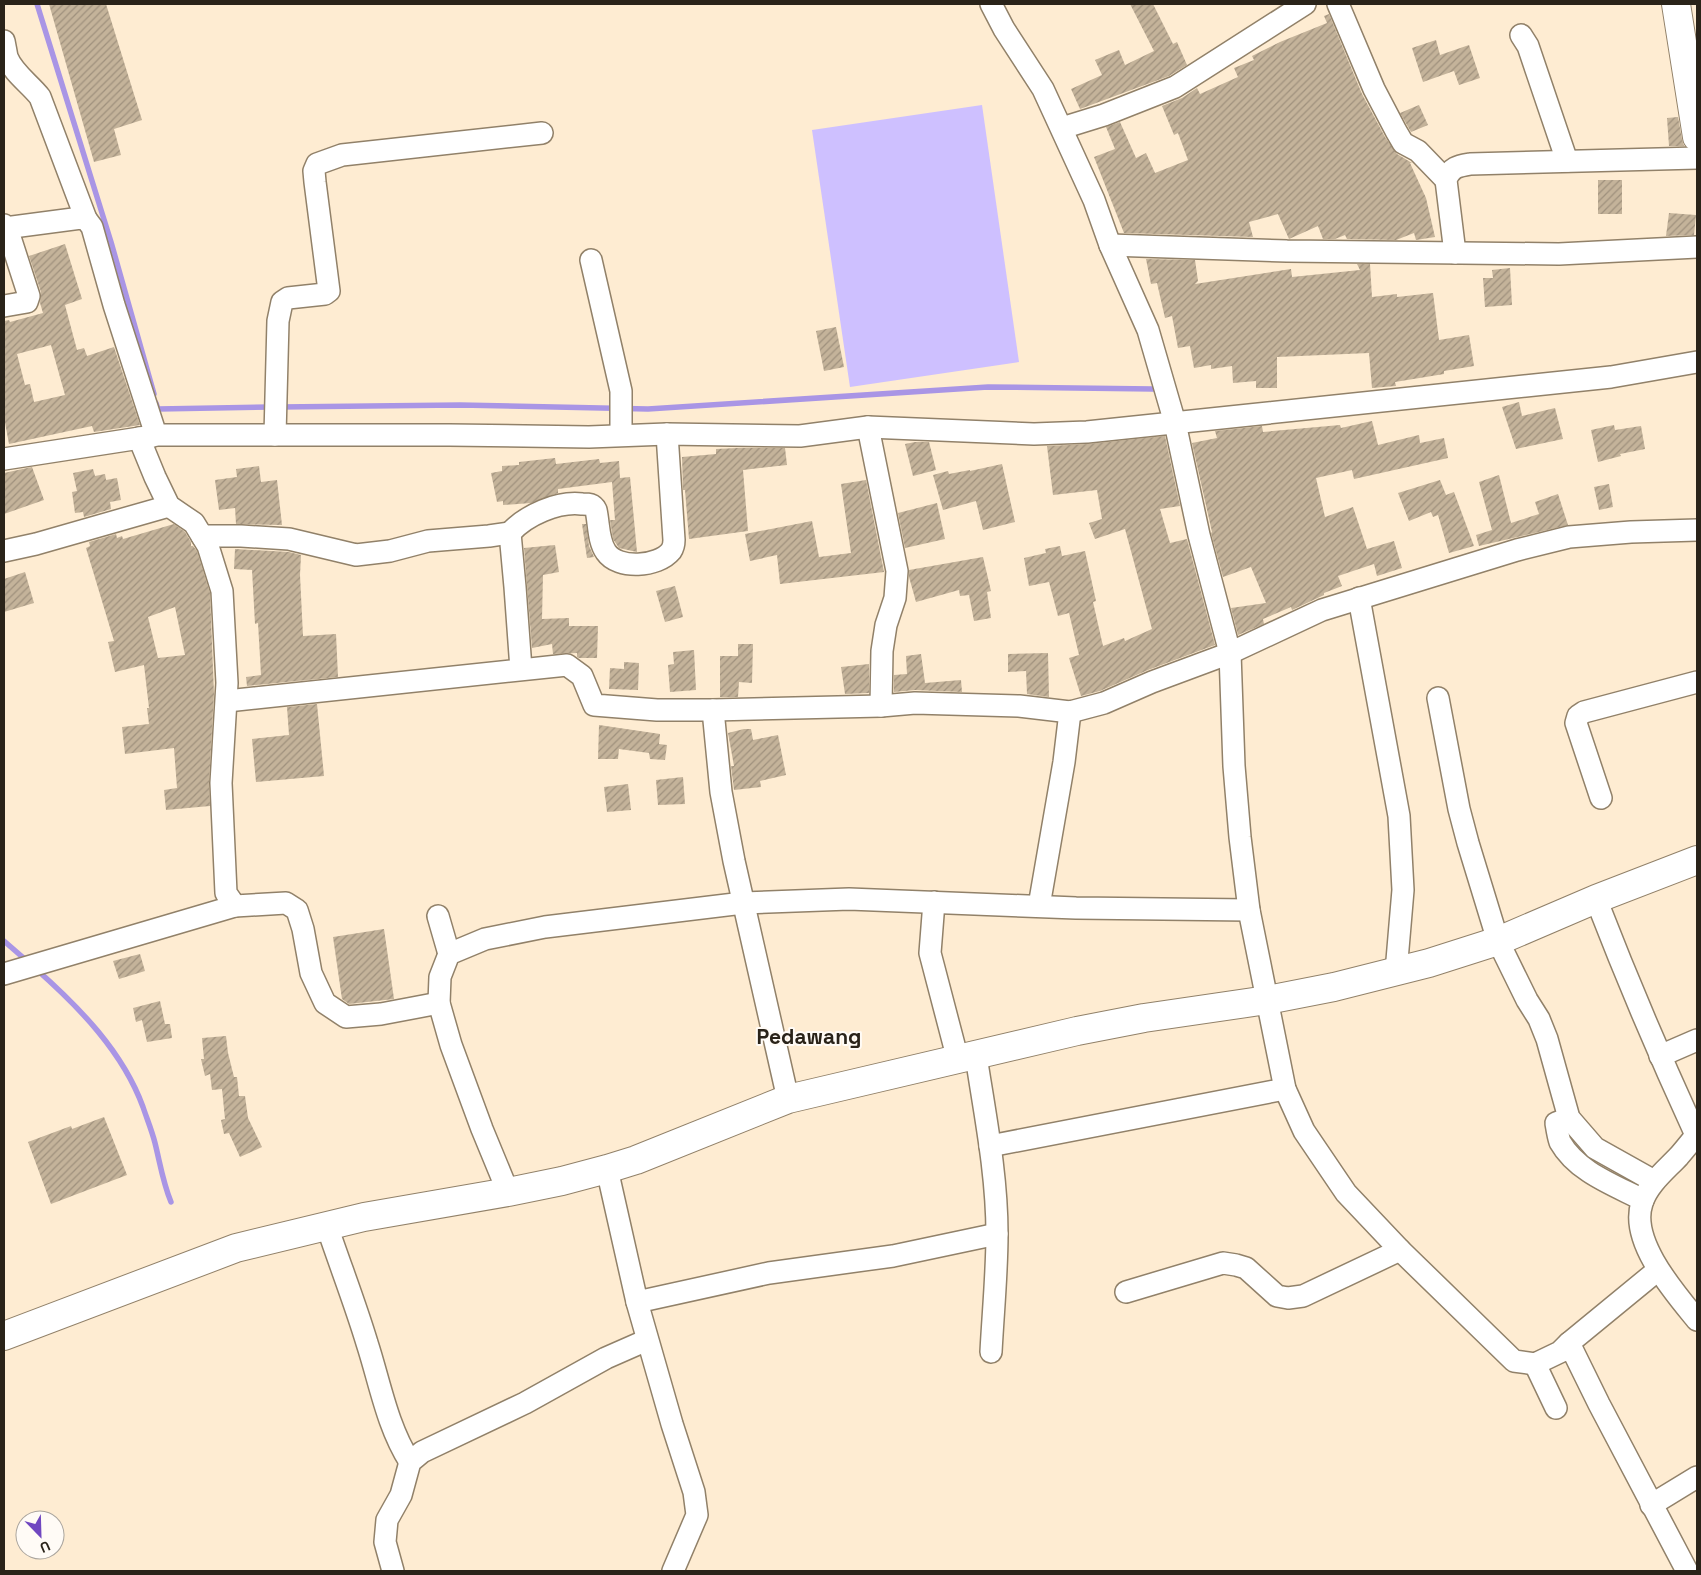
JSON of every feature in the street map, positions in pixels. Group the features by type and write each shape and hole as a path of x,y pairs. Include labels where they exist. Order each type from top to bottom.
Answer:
{"street":[{"path":"991,4 1004,29 1044,89 1094,200 1110,245 1148,330 1175,424 1199,535 1230,653 1234,766 1249,910 1286,1089 1304,1131 1346,1193 1400,1250 1514,1361 1535,1364 1560,1352 1658,1270"},
{"path":"1062,128 1104,115 1175,87 1305,4"},
{"path":"1338,4 1374,89 1403,143 1418,152 1446,180"},
{"path":"1676,4 1697,137"},
{"path":"1521,35 1528,46 1568,161"},
{"path":"4,41 8,58 15,69 40,97 86,219 92,228 148,437 155,477 169,506 194,523 208,546 222,591 227,700 221,783 226,893 235,906"},
{"path":"276,427 278,321 282,302 288,298 325,294 329,291 314,177 317,164 342,155 542,133"},
{"path":"1455,253 1446,180 1449,172 1455,167 1470,164 1697,158"},
{"path":"4,306 27,302 29,296 5,227 80,218 86,219"},
{"path":"1110,245 1559,254 1697,247"},
{"path":"591,260 622,398 621,429"},
{"path":"4,459 148,437 276,427 590,437 621,429 668,434 800,436 868,427 1034,434 1087,432 1611,377 1697,362"},
{"path":"868,427 897,571 895,598 886,625 882,651 881,706"},
{"path":"202,536 289,539 356,555 390,551 428,540 510,533 521,523 539,512 573,502 594,506 603,546 607,554 627,564 642,564 659,560 670,553 673,547 668,434"},
{"path":"4,551 36,544 169,506"},
{"path":"227,700 567,664 582,676 594,705 657,710 713,710 881,706 915,702 1019,706 1070,712 1104,703 1152,682 1230,653 1322,610 1517,550 1569,537 1631,532 1697,530"},
{"path":"510,533 521,669"},
{"path":"1359,598 1399,816 1403,890 1396,972"},
{"path":"1601,798 1576,723 1578,716 1584,712 1697,682"},
{"path":"1438,698 1459,809 1498,941 1542,1026 1562,1120 1559,1140 1571,1158 1587,1170 1643,1200"},
{"path":"713,710 721,792 743,904 788,1099"},
{"path":"1038,906 1064,762 1070,712"},
{"path":"4,1336 236,1248 364,1217 508,1192 562,1181 607,1169 636,1160 788,1099 1077,1031 1144,1018 1267,1000 1396,972 1498,941 1596,898 1697,860"},
{"path":"1596,898 1629,984 1697,1134 1680,1155 1654,1181 1643,1200 1640,1218 1644,1242 1658,1270 1697,1320"},
{"path":"449,954 485,939 545,927 743,904 849,899 1038,906 1249,910"},
{"path":"934,902 930,953 967,1058 990,1146 997,1234 991,1352"},
{"path":"4,974 235,906 286,903 297,910 303,930 311,973 325,1003 346,1017 381,1014 439,1003"},
{"path":"438,916 449,954 440,977 439,1003 451,1045 508,1192"},
{"path":"1660,1056 1697,1040"},
{"path":"990,1146 1286,1089"},
{"path":"1562,1120 1595,1148 1654,1181"},
{"path":"607,1169 647,1340 694,1492 697,1515 673,1571"},
{"path":"327,1226 367,1343 389,1419 399,1444 410,1462"},
{"path":"637,1302 768,1272 892,1256 997,1234"},
{"path":"1126,1292 1223,1263 1246,1268 1277,1296 1288,1298 1302,1296 1400,1250"},
{"path":"393,1571 385,1542 387,1520 401,1495 410,1462 422,1452 524,1403 606,1358 647,1340"},
{"path":"1569,1343 1687,1571"},
{"path":"1535,1364 1556,1408"},
{"path":"1652,1504 1697,1477"}],"shaded area":[{"path":"982,105 1019,362 850,387 812,130"}],"building":[{"path":"49,4 106,4 142,120 114,129 121,155 94,162"},
{"path":"1130,4 1153,4 1173,44 1177,42 1187,65 1169,76 1080,109 1071,89 1102,75 1095,60 1119,50 1125,65 1154,51"},
{"path":"1329,14 1362,94 1385,137 1397,154 1412,163 1410,163 1426,198 1435,237 1416,240 1414,233 1396,240 1347,239 1345,235 1335,239 1323,239 1318,226 1289,239 1278,214 1249,222 1253,237 1124,233 1094,157 1115,149 1106,127 1120,122 1136,158 1146,153 1155,173 1188,160 1178,133 1174,135 1162,106 1182,98 1197,88 1200,94 1238,77 1234,68 1254,60 1252,56 1280,42 1327,23 1324,16"},
{"path":"1436,40 1440,55 1469,45 1480,78 1459,85 1454,71 1423,82 1412,48"},
{"path":"1419,105 1428,125 1411,132 1400,113"},
{"path":"1678,117 1684,146 1669,146 1667,118"},
{"path":"1598,180 1622,180 1622,214 1598,214"},
{"path":"1669,213 1696,215 1694,235 1666,236"},
{"path":"65,244 82,299 65,305 77,350 84,348 87,356 114,347 140,425 94,432 92,426 9,444 4,417 4,321 9,320 10,322 43,313 40,303 41,292 29,256","holes":["51,345 65,395 34,402 30,384 25,385 17,354"]},
{"path":"1146,259 1195,260 1198,281 1195,284 1291,269 1292,277 1360,270 1357,264 1370,264 1372,297 1397,294 1397,297 1433,293 1439,340 1469,335 1474,366 1444,371 1444,374 1395,382 1396,386 1372,388 1369,353 1277,357 1277,388 1256,388 1256,381 1233,383 1232,366 1211,369 1211,365 1194,368 1190,346 1178,348 1172,316 1165,318 1157,283 1151,284"},
{"path":"1510,268 1512,305 1485,307 1483,278 1493,278 1492,270"},
{"path":"836,327 844,367 824,371 816,331"},
{"path":"1519,402 1522,416 1555,408 1563,439 1516,449 1502,407"},
{"path":"1372,421 1378,445 1419,435 1420,443 1444,438 1448,458 1354,479 1352,470 1316,478 1325,517 1353,507 1367,549 1394,541 1402,568 1377,576 1374,564 1338,576 1342,586 1292,610 1291,607 1263,619 1264,624 1238,635 1231,608 1266,603 1251,567 1223,577 1211,533 1192,443 1217,438 1215,431 1262,426 1263,432 1340,425 1341,428"},
{"path":"1614,425 1615,430 1641,426 1645,449 1620,454 1621,456 1598,462 1591,430"},
{"path":"1165,436 1180,506 1160,509 1170,543 1187,539 1215,645 1148,670 1100,691 1081,696 1069,658 1079,655 1069,613 1058,616 1049,582 1029,586 1024,558 1046,553 1045,549 1060,546 1062,556 1085,551 1096,601 1093,602 1103,646 1124,638 1125,641 1152,629 1125,529 1095,539 1089,523 1102,519 1097,490 1053,495 1047,446"},
{"path":"929,442 936,470 913,476 905,444"},
{"path":"785,448 787,465 743,470 748,531 689,539 685,490 683,490 682,457 716,454 716,449"},
{"path":"555,458 556,464 599,459 600,463 619,461 620,478 630,477 637,552 619,548 613,539 610,520 615,520 612,482 558,489 558,493 531,503 503,505 503,501 497,502 491,473 502,471 502,466 519,465 519,462"},
{"path":"1002,464 1015,522 983,530 976,501 943,510 933,475 948,471 949,474 970,471"},
{"path":"259,466 261,482 277,480 282,525 236,524 235,508 219,510 215,480 237,477 236,469"},
{"path":"32,467 44,500 4,514 4,473"},
{"path":"93,469 95,476 105,474 106,480 117,478 121,500 110,502 111,509 84,517 83,512 75,513 72,492 77,491 73,473"},
{"path":"1499,475 1511,523 1539,514 1535,502 1558,494 1568,525 1479,546 1476,535 1492,530 1479,482"},
{"path":"866,480 884,572 780,584 777,555 750,561 745,534 812,521 819,557 851,553 841,484"},
{"path":"1440,480 1446,495 1454,492 1474,546 1449,553 1438,515 1433,517 1431,512 1409,521 1398,493"},
{"path":"1609,484 1613,507 1599,510 1594,487"},
{"path":"937,503 945,539 905,548 898,513"},
{"path":"174,524 185,532 191,542 191,546 197,551 210,593 214,694 209,782 210,806 166,810 164,790 177,788 174,748 125,754 122,727 149,724 144,665 115,672 108,642 114,641 86,548 90,546 89,542 116,534 117,538 122,536 123,539","holes":["175,607 185,655 158,658 148,617"]},
{"path":"582,524 586,524 589,546 594,557 587,558"},
{"path":"555,545 559,572 543,575 542,619 569,618 569,626 598,626 597,658 579,658 577,653 553,654 552,644 532,648 524,548"},
{"path":"235,549 289,552 301,555 303,636 336,634 338,677 247,686 246,677 261,675 258,623 255,624 252,570 234,569"},
{"path":"983,557 991,591 987,592 991,618 974,621 969,595 960,596 959,590 916,602 909,570"},
{"path":"25,572 34,603 4,612 4,579"},
{"path":"675,586 683,617 665,622 656,591"},
{"path":"738,644 753,644 752,683 739,682 738,697 720,697 720,656 738,656"},
{"path":"694,650 696,690 670,692 668,665 674,664 673,652"},
{"path":"1048,653 1049,697 1027,694 1026,671 1008,672 1008,654"},
{"path":"921,654 925,683 961,680 962,692 915,690 894,692 894,675 907,674 906,656"},
{"path":"624,662 639,663 638,690 609,689 610,668 624,669"},
{"path":"869,664 869,693 845,694 841,667"},
{"path":"317,704 324,776 256,782 252,739 289,735 287,707"},
{"path":"599,725 660,734 659,744 667,745 665,760 650,759 649,753 619,749 618,759 598,759"},
{"path":"751,729 753,740 778,735 786,775 760,781 761,787 734,790 731,766 734,766 728,733"},
{"path":"683,777 685,804 658,805 656,780"},
{"path":"628,784 631,810 607,812 604,787"},
{"path":"384,929 394,999 349,1004 342,999 333,937"},
{"path":"140,954 145,971 119,979 113,961"},
{"path":"160,1001 165,1024 170,1024 172,1038 147,1042 142,1020 136,1022 133,1008"},
{"path":"226,1036 234,1077 237,1077 239,1096 245,1096 248,1118 262,1147 240,1157 229,1133 224,1134 221,1120 225,1119 222,1089 212,1090 210,1074 205,1076 201,1059 204,1059 202,1038"},
{"path":"104,1117 127,1175 51,1204 28,1142 71,1126 72,1129"}],"waterway":[{"path":"37,4 111,242 154,394"},
{"path":"280,407 460,405 648,409 988,387 1153,389"},
{"path":"156,403 158,409 271,407"},
{"path":"4,941 27,961"},
{"path":"36,969 83,1015 112,1049 124,1068 143,1107 171,1202"}],"district":[{"name":"Pedawang","path":"809,1037"}]}
